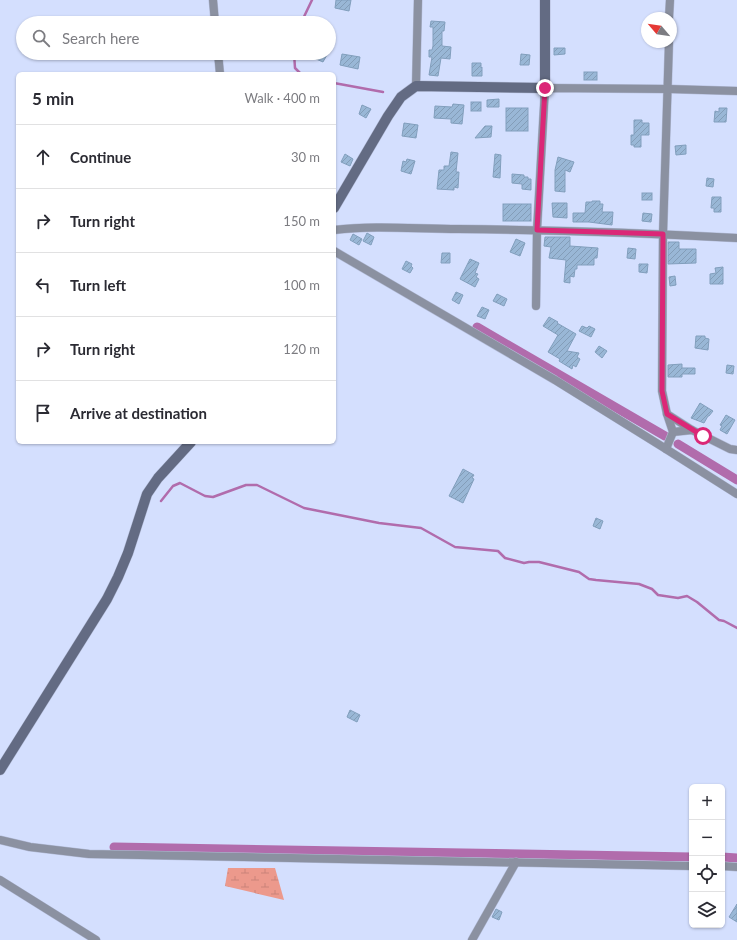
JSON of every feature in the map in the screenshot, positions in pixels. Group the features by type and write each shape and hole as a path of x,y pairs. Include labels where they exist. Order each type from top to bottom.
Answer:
{"street":[{"path":"213,0 214,16"},
{"path":"416,86 418,0"},
{"path":"536,306 537,230 545,88 545,0"},
{"path":"669,12 670,0"},
{"path":"666,449 673,432 662,391 663,234 669,89 669,48"},
{"path":"219,60 220,72"},
{"path":"336,205 388,116 401,97 416,86 737,91"},
{"path":"336,230 374,228 537,230 737,238"},
{"path":"336,253 555,380 737,494"},
{"path":"667,414 692,430 724,446 737,450"},
{"path":"673,432 692,430"},
{"path":"0,770 106,599 118,577 128,553 147,494 163,472 189,444"},
{"path":"0,840 37,848 88,854 689,866"},
{"path":"472,940 516,862"},
{"path":"725,866 737,867"},
{"path":"0,880 96,940"}],"green space":[{"path":"228,868 275,868 284,900 225,886"}],"building":[{"path":"336,0 351,0 349,11 335,8"},
{"path":"431,21 445,22 444,31 442,31 442,46 451,47 450,59 441,58 438,76 429,75 432,57 429,57 429,50 432,50 433,46 433,27 430,27"},
{"path":"554,48 565,48 565,54 554,55"},
{"path":"342,54 360,57 358,69 340,65"},
{"path":"521,54 530,55 529,65 520,65"},
{"path":"472,63 481,63 482,76 472,76"},
{"path":"584,72 597,72 597,80 584,80"},
{"path":"499,99 499,107 487,107 487,100"},
{"path":"471,102 481,102 481,111 471,111"},
{"path":"453,104 464,105 462,124 451,123 451,119 434,118 435,106 452,107"},
{"path":"362,105 371,109 366,118 359,114"},
{"path":"506,108 528,108 528,131 506,131"},
{"path":"719,108 727,108 726,122 714,122 715,111 719,112"},
{"path":"634,120 642,120 642,123 649,123 649,135 641,135 641,147 634,147 634,145 631,145 631,135 634,135"},
{"path":"404,123 418,125 416,138 402,136"},
{"path":"485,126 492,126 491,137 475,138"},
{"path":"686,145 686,154 676,155 675,146"},
{"path":"451,152 458,153 456,172 459,172 458,188 454,187 454,190 437,189 439,170 444,170 444,166 449,166"},
{"path":"345,154 353,159 350,166 341,162"},
{"path":"495,154 501,155 500,178 493,177"},
{"path":"558,157 574,162 570,172 565,170 565,192 555,191 555,170"},
{"path":"407,159 415,161 411,174 401,171 403,161 406,162"},
{"path":"512,174 524,175 524,177 531,179 531,190 522,189 522,184 512,183"},
{"path":"707,178 714,179 713,187 706,186"},
{"path":"642,193 652,193 652,200 642,200"},
{"path":"712,197 721,197 721,212 714,212 714,208 711,208"},
{"path":"600,201 600,204 603,204 602,212 613,212 612,225 589,222 573,222 573,213 585,213 586,202"},
{"path":"552,203 567,203 567,218 553,217"},
{"path":"503,204 531,204 531,221 503,221"},
{"path":"643,213 652,214 651,222 642,221"},
{"path":"367,233 374,237 371,245 363,241"},
{"path":"353,234 362,239 359,245 350,240"},
{"path":"545,237 570,237 570,246 598,248 597,258 594,258 594,265 577,265 574,277 570,276 570,283 564,282 566,260 549,258 551,247 544,246"},
{"path":"516,239 525,243 520,256 510,252"},
{"path":"668,242 679,242 679,249 696,249 696,263 668,264"},
{"path":"628,248 636,249 635,259 627,258"},
{"path":"442,253 450,253 450,263 441,263"},
{"path":"470,259 479,263 475,273 478,274 476,277 479,279 475,287 460,279"},
{"path":"406,261 412,264 411,266 413,268 410,273 402,269"},
{"path":"639,264 648,264 647,273 639,272"},
{"path":"723,267 723,284 710,284 710,274 716,273 715,268"},
{"path":"675,276 676,285 670,286 669,277"},
{"path":"456,292 463,295 459,304 452,300"},
{"path":"497,294 507,299 504,306 493,301"},
{"path":"482,307 489,310 485,319 477,316"},
{"path":"549,317 576,334 567,351 579,353 577,357 580,359 576,367 573,365 572,369 559,361 560,359 548,352 558,335 543,326"},
{"path":"582,326 587,328 589,326 595,329 591,337 579,331"},
{"path":"696,336 705,336 705,338 709,339 708,350 695,348"},
{"path":"599,346 607,351 602,358 595,352"},
{"path":"682,364 682,368 695,368 695,374 682,374 682,377 668,377 668,365"},
{"path":"727,365 734,366 733,374 726,373"},
{"path":"700,403 713,411 704,423 691,418"},
{"path":"726,415 735,420 727,434 720,430 722,426 720,425"},
{"path":"463,469 474,475 472,478 474,479 463,503 449,496"},
{"path":"596,518 603,521 600,529 593,526"},
{"path":"350,710 360,715 357,722 347,717"},
{"path":"737,904 737,922 729,917"},
{"path":"496,909 502,912 499,920 492,917"}],"waterway":[{"path":"304,16 312,0"},
{"path":"294,60 295,68 299,72"},
{"path":"336,83 383,92"},
{"path":"477,327 665,436"},
{"path":"678,444 737,480"},
{"path":"161,501 173,486 180,483 205,496 213,497 246,485 257,485 304,508 379,523 421,528 455,547 498,551 505,558 524,563 539,562 579,572 589,579 639,584 652,589 658,595 678,598 687,596 719,620 737,628"},
{"path":"114,847 689,857"},
{"path":"725,857 737,858"}],"route":[{"path":"545,88 537,230 663,234 662,391 667,414 703,436"}]}
